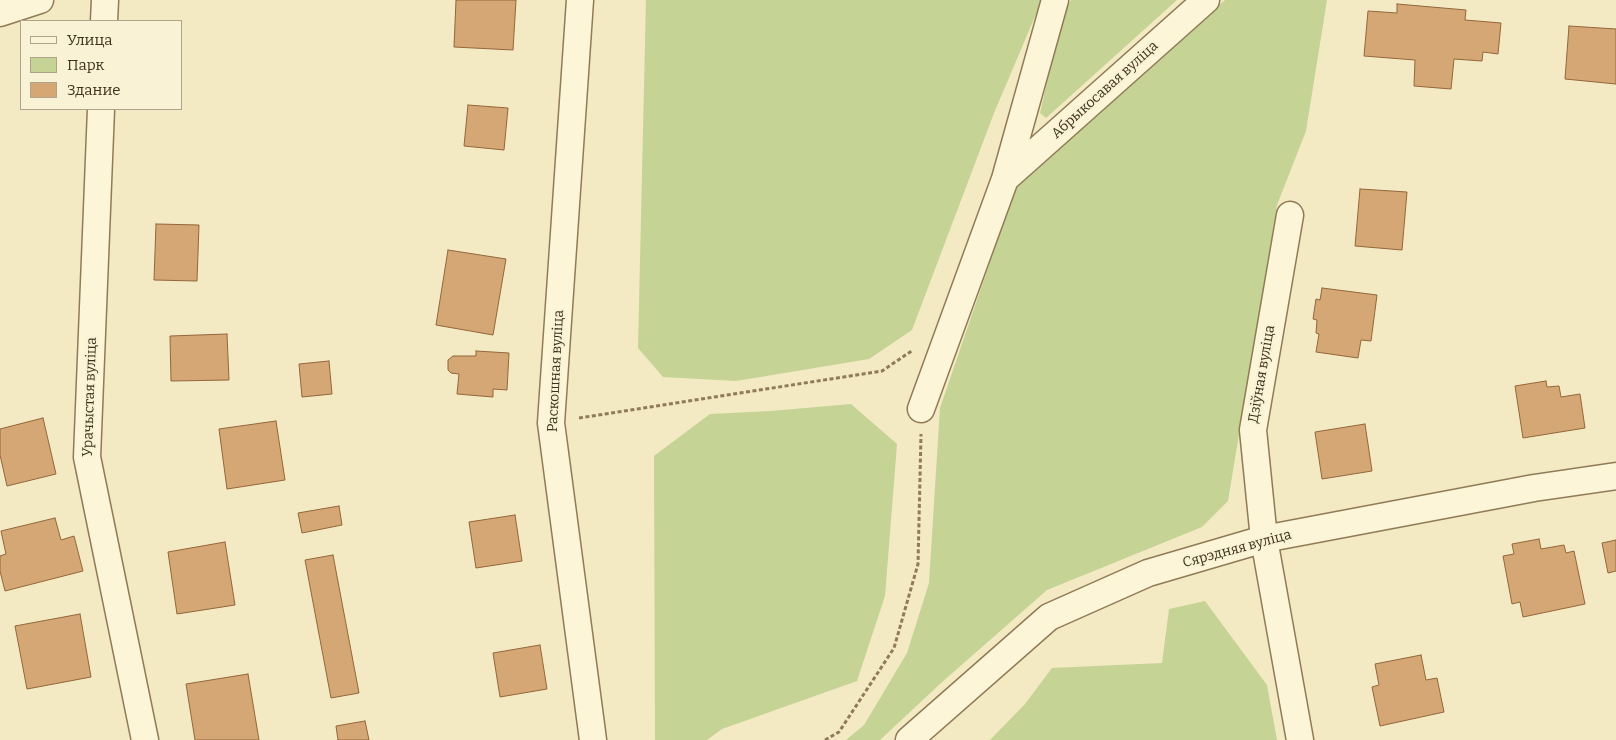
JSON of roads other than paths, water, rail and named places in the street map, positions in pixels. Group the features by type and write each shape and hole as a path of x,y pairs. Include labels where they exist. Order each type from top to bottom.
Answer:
{"street":[{"path":"0,13 40,0"},
{"path":"104,20 105,0"},
{"name":"Раскошная вуліца","path":"580,0 551,423 593,740"},
{"path":"921,409 1005,180 1055,0"},
{"name":"Абрыкосавая вуліца","path":"1005,180 1206,0"},
{"name":"Урачыстая вуліца","path":"101,110 87,457 145,740"},
{"name":"Дзіўная вуліца","path":"1290,215 1252,430 1264,539 1300,740"},
{"name":"Сярэдняя вуліца","path":"909,740 1049,617 1148,573 1264,539 1534,488 1616,476"}]}
